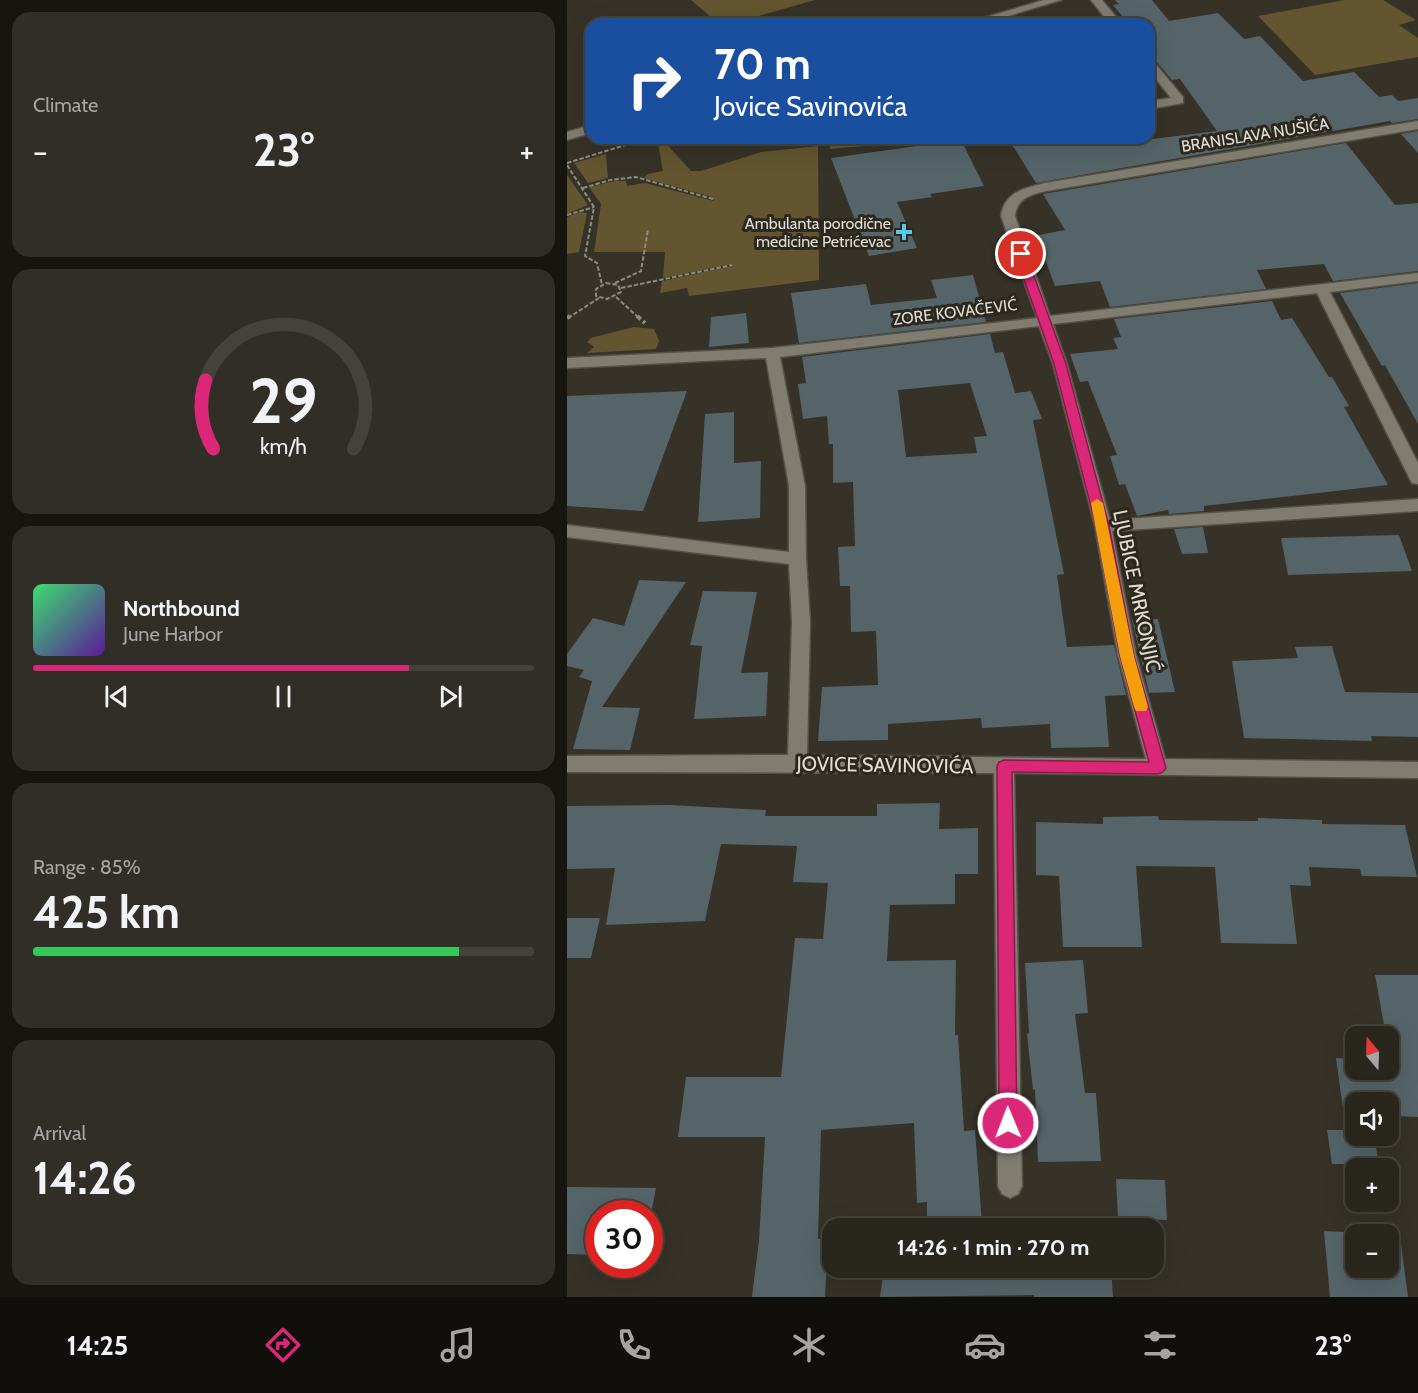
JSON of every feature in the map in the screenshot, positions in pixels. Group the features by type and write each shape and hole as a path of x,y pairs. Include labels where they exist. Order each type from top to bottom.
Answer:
{"street":[{"path":"991,18 1056,0"},
{"path":"1096,0 1111,18"},
{"path":"1155,70 1179,100 1155,104"},
{"name":"BRANISLAVA NUŠIĆA","path":"1044,320 1008,216 1010,202 1016,196 1045,186 1418,125"},
{"path":"567,136 585,131"},
{"name":"ZORE KOVAČEVIĆ","path":"567,363 772,353 1418,277"},
{"path":"1321,288 1418,479"},
{"name":"LJUBICE MRKONJIĆ","path":"1044,320 1060,364 1103,526 1127,656 1158,768"},
{"path":"772,353 797,486 797,560 801,622 797,764"},
{"path":"1103,526 1418,505"},
{"path":"567,531 797,560"},
{"name":"JOVICE SAVINOVIĆA","path":"567,764 1418,770"},
{"path":"1004,766 1009,1186"}],"path":[{"path":"602,285 597,263 585,256 594,207 567,164 629,144"},
{"path":"583,188 610,180 636,177 713,199"},
{"path":"567,215 594,207"},
{"path":"599,298 594,291 602,285 615,284 641,271 648,229"},
{"path":"615,284 621,288 732,265"},
{"path":"567,318 599,298 616,297 621,292 621,288"},
{"path":"616,297 645,323"}],"shaded area":[{"path":"691,0 815,0 751,18 712,18"},
{"path":"1345,0 1383,0 1416,20 1399,25 1418,38 1418,57 1315,75 1258,16"},
{"path":"658,144 666,144 691,171 701,171 761,152 818,146 819,280 689,296 687,288 660,293 662,281 732,266 732,264 663,278 665,252 594,252 601,204 589,187 615,181 626,181 627,186 645,183 714,201 712,197 644,178 648,174 663,171"},
{"path":"829,144 888,144 830,149"},
{"path":"606,154 608,178 588,183 574,163"},
{"path":"567,175 588,205 567,214"},
{"path":"580,212 587,213 579,252 567,254 567,217"},
{"path":"634,327 654,329 659,341 656,349 587,353 594,347 587,342 591,338"}],"building":[{"path":"1115,0 1152,0 1169,21 1218,13 1244,39 1260,36 1303,81 1354,72 1379,97 1392,95 1398,101 1418,98 1418,119 1392,123 1390,121 1036,183 1012,144 1155,144 1155,139 1217,131 1180,79 1172,80 1155,60 1155,18 1124,18 1113,5 1119,4"},
{"path":"1418,131 1418,153 1401,134"},
{"path":"1346,143 1395,205 1418,203 1418,271 1333,281 1324,264 1257,270 1266,289 1110,307 1100,281 1055,286 1034,236 1065,230 1043,194"},
{"path":"963,144 984,186 930,194 932,197 897,202 917,248 869,256 831,158 924,145"},
{"path":"973,275 986,322 799,343 791,293 866,284 871,305 937,298 931,280"},
{"path":"1418,283 1418,424 1385,365 1382,366 1340,293"},
{"path":"1272,301 1281,320 1292,318 1329,377 1332,377 1349,406 1344,407 1388,485 1204,506 1204,511 1169,514 1168,510 1137,516 1125,484 1119,485 1110,456 1117,455 1088,381 1080,382 1070,354 1118,349 1113,338 1121,337 1114,319"},
{"path":"746,313 749,343 709,347 711,317"},
{"path":"990,334 995,353 1003,352 1015,393 1031,391 1042,419 1033,420 1064,574 1057,575 1067,647 1114,645 1126,695 1105,696 1109,747 1051,748 1050,724 982,728 981,718 888,724 888,740 818,741 822,687 878,685 876,631 851,632 850,586 840,586 838,547 855,546 853,482 833,483 833,444 829,444 827,416 803,419 798,384 806,383 802,357","holes":["970,383 987,436 974,437 977,453 906,457 898,390"]},
{"path":"687,391 643,511 567,506 567,396"},
{"path":"734,412 734,463 761,461 760,518 698,522 705,414"},
{"path":"1203,527 1208,553 1182,554 1174,529"},
{"path":"1399,535 1412,571 1288,575 1281,538"},
{"path":"639,580 686,582 602,707 640,708 630,750 573,749 592,681 579,677 584,670 567,666 567,654 593,618 624,626"},
{"path":"703,591 757,592 741,673 768,672 766,716 694,719 702,646 690,645"},
{"path":"1158,619 1175,692 1149,693 1132,620"},
{"path":"1332,646 1345,692 1418,693 1418,737 1371,736 1372,741 1244,738 1232,661 1298,658 1295,647"},
{"path":"940,803 939,829 978,828 978,874 955,874 955,904 890,905 887,961 956,960 955,1035 958,1035 964,1131 975,1130 982,1218 927,1218 927,1202 917,1203 914,1123 821,1130 818,1239 822,1239 822,1278 826,1278 825,1297 752,1297 759,1241 765,1137 678,1137 686,1077 781,1077 795,938 823,939 828,883 793,882 797,846 721,844 705,921 606,925 615,868 567,869 567,806 669,805 766,810 765,816 877,816 877,804"},
{"path":"1158,816 1159,820 1258,821 1258,818 1322,820 1322,824 1405,825 1417,877 1362,876 1360,869 1309,867 1311,886 1290,885 1297,944 1221,943 1215,867 1136,866 1142,947 1063,947 1059,876 1036,875 1036,822 1103,824 1103,817"},
{"path":"567,918 600,918 591,958 567,958"},
{"path":"1083,960 1088,1013 1075,1014 1085,1093 1096,1093 1101,1161 1038,1162 1035,1089 1033,1090 1027,1034 1029,1033 1025,963"},
{"path":"1375,975 1418,975 1418,1117 1399,1116 1399,1092 1345,1092 1345,1123 1336,1058 1345,1058 1345,1080 1399,1080 1399,1026 1384,1026"},
{"path":"1327,1130 1345,1130 1345,1146 1376,1146 1378,1158 1345,1158 1345,1164 1332,1164"},
{"path":"1116,1179 1165,1180 1167,1220 1164,1218 1118,1218"},
{"path":"567,1187 656,1188 654,1200 585,1200 585,1255 567,1254"},
{"path":"1324,1231 1345,1232 1345,1278 1399,1278 1400,1236 1408,1297 1330,1297"},
{"path":"883,1278 1112,1278 1113,1297 1034,1297 1034,1295 880,1297"}],"slow traffic":[{"path":"1097,503 1127,656 1141,707"}],"place":[{"name":"Ambulanta porodične medicine Petrićevac","path":"904,232"}],"route":[{"path":"1008,1123 1004,766 1158,768 1127,656 1103,526 1060,364 1021,254"}]}
